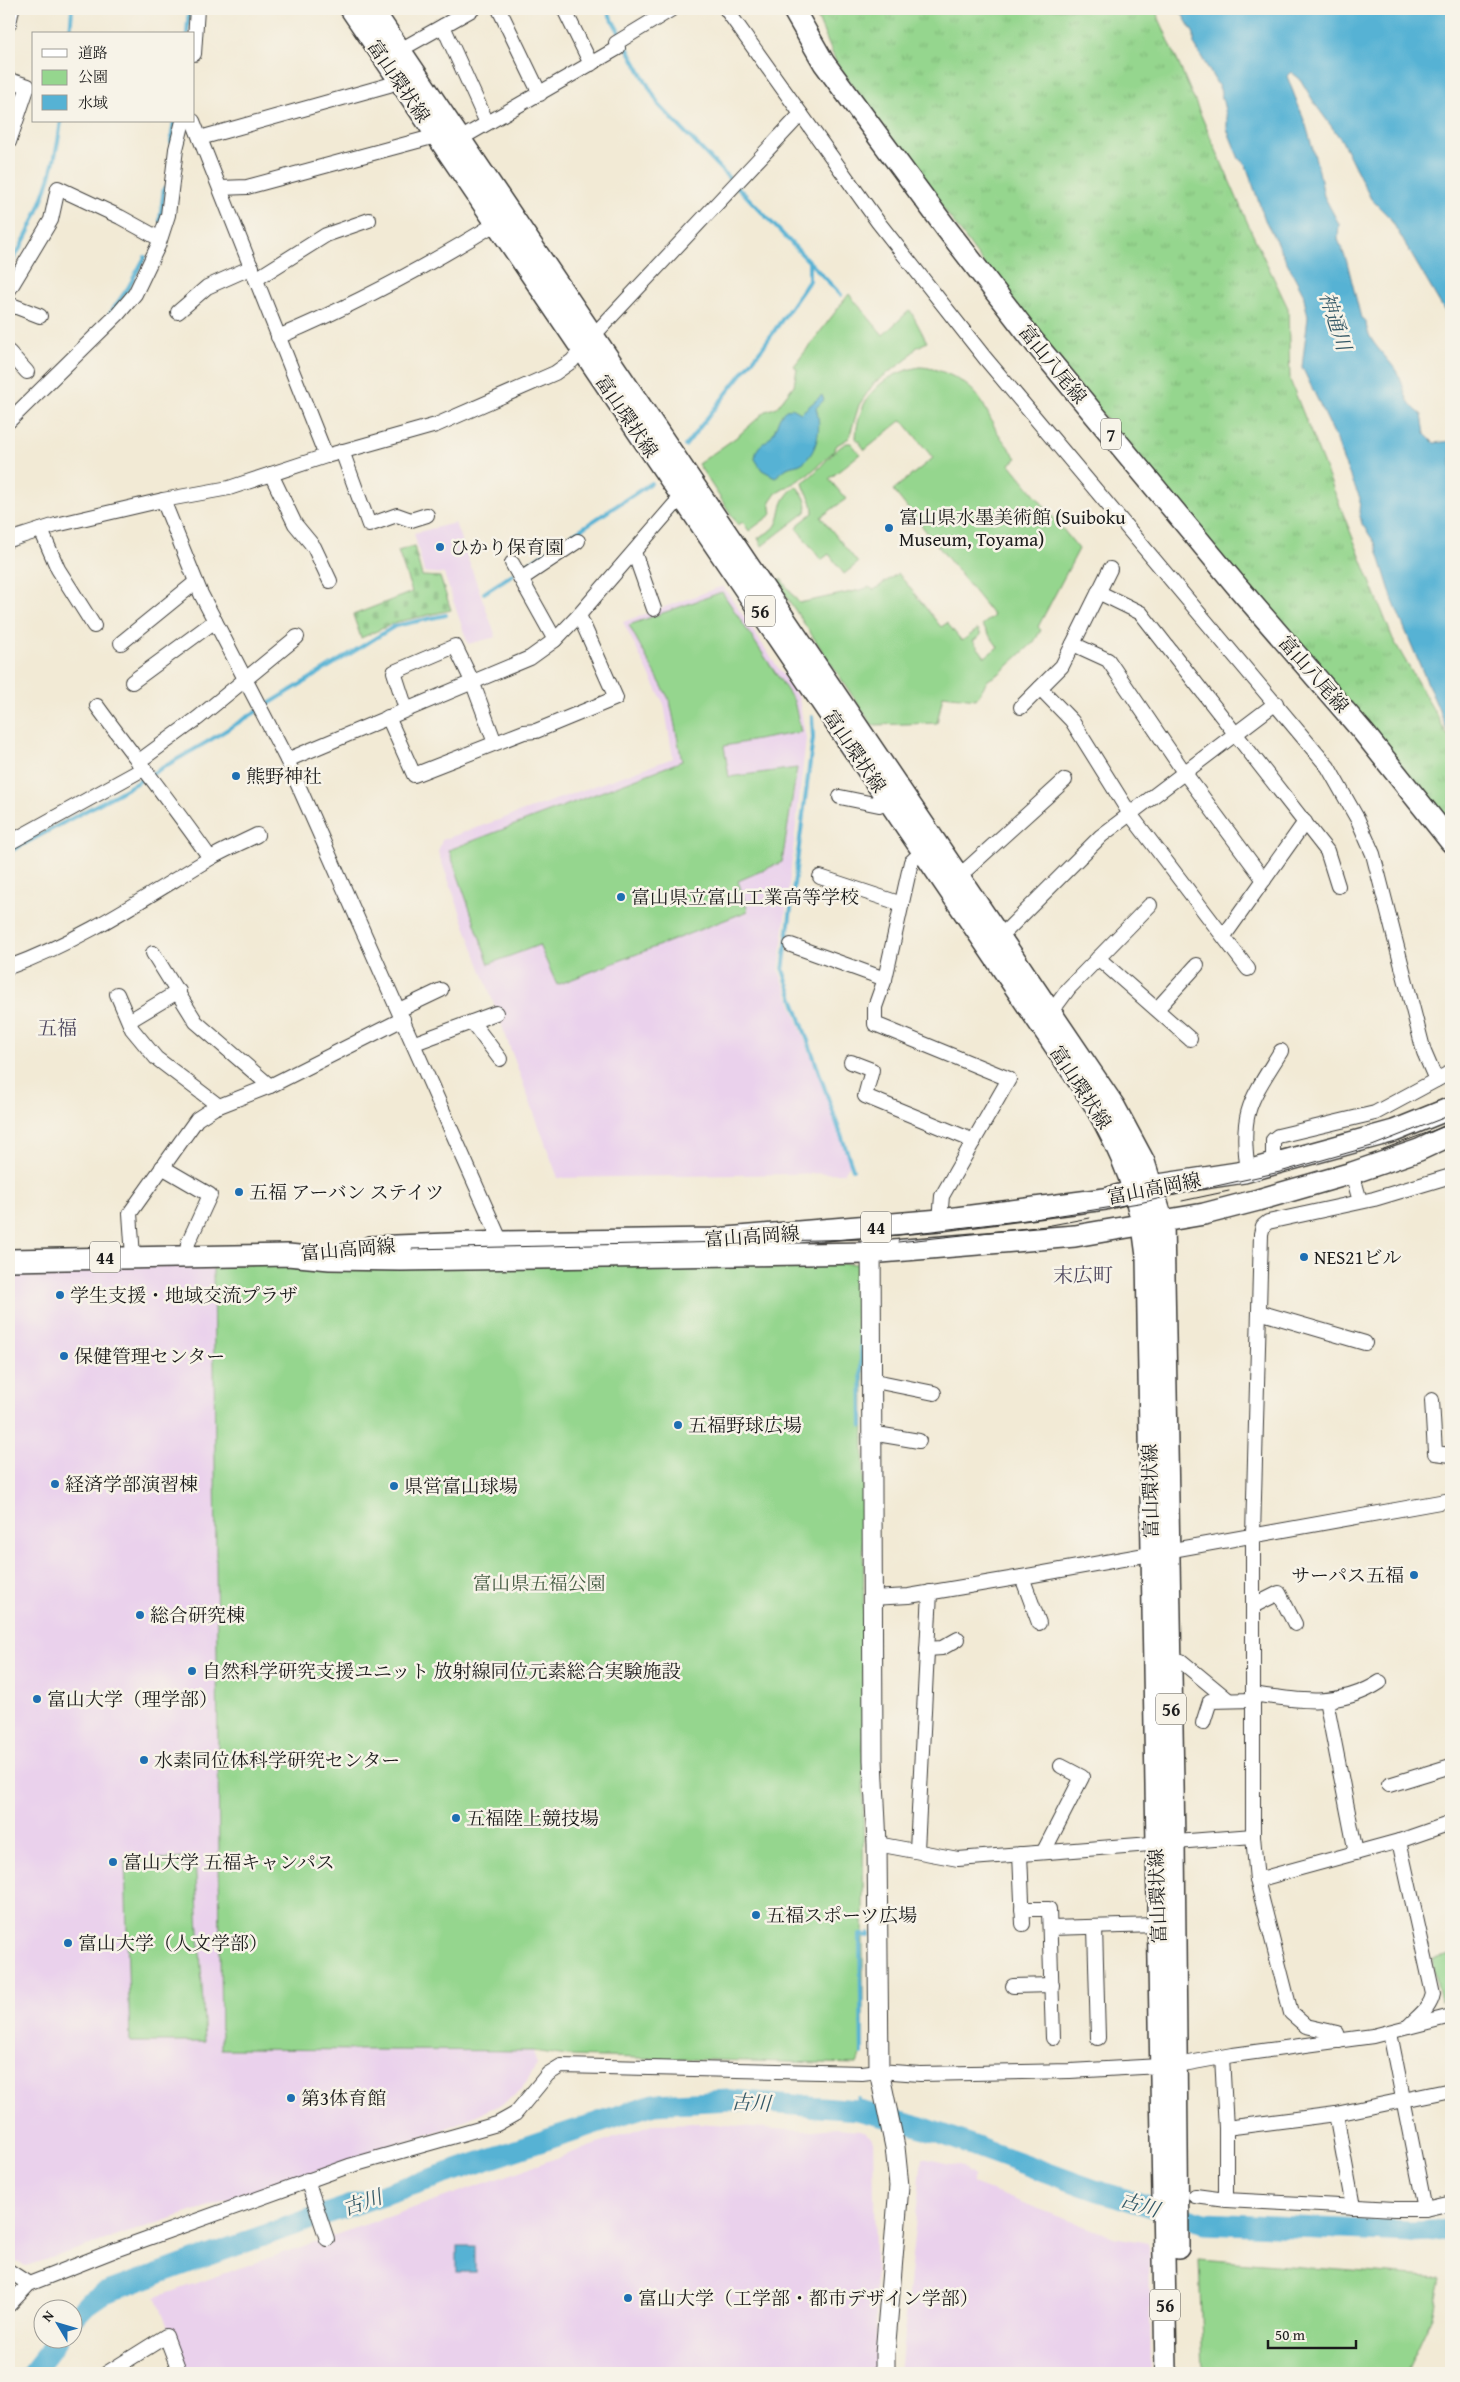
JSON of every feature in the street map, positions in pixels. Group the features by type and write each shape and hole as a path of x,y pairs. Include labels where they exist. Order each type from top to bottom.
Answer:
{"main road":[{"name":"富山環状線","path":"351,9 392,55 446,141"},
{"name":"富山環状線","path":"372,9 392,55 399,80 503,219 691,494 889,800 929,845"},
{"name":"富山八尾線","path":"793,9 824,64 946,228 1035,343 1236,586 1364,733 1451,842"},
{"name":"富山環状線","path":"691,494 759,583 952,880 1042,1012 1114,1106 1144,1162 1144,1188 1153,1223 1165,1843 1173,1930 1170,2065"},
{"name":"富山高岡線","path":"288,1254 400,1245 715,1239 871,1228 940,1220 1100,1199 1144,1188 1248,1171 1394,1132 1451,1108"},
{"name":"富山高岡線","path":"288,1254 330,1259 401,1260 870,1253 1075,1236 1153,1223 1258,1200 1418,1150 1451,1135"},
{"name":"44","path":"9,1260 288,1254"},
{"name":"富山環状線","path":"1160,1553 1170,1660 1165,1843 1158,1925 1179,2195 1171,2238 1166,2373"},
{"name":"富山環状線","path":"1171,2238 1181,2373"}],"street":[{"path":"9,24 12,9"},
{"path":"195,39 197,9"},
{"path":"392,55 473,9"},
{"path":"499,9 540,94"},
{"path":"564,9 592,64"},
{"path":"220,188 247,187 446,141 487,123 592,64 618,48 616,43 672,9"},
{"path":"726,9 878,222 985,358 1328,767 1358,820 1373,854 1424,1052 1436,1080"},
{"path":"443,26 487,123"},
{"path":"9,80 28,86 9,142"},
{"path":"200,138 389,85 399,80"},
{"path":"9,540 163,500 230,488 342,451 436,425 555,373 572,362 587,343 801,114"},
{"path":"9,421 135,294 157,237 168,215 176,149 183,122"},
{"path":"193,122 326,456"},
{"path":"9,290 50,220 58,188 157,237"},
{"path":"278,337 330,315 413,274 503,219"},
{"path":"178,312 207,288 254,273 326,234 369,220"},
{"path":"9,304 40,316"},
{"path":"9,352 27,372"},
{"path":"342,451 369,525 397,516 411,520 427,515"},
{"path":"271,474 295,524 314,546 330,581"},
{"path":"287,760 530,658 555,640 674,505 691,494"},
{"path":"163,500 196,582 215,622 287,760 501,1242"},
{"path":"42,530 58,569 94,626"},
{"path":"555,640 516,571 578,541"},
{"path":"634,552 654,609"},
{"path":"1021,707 1062,666 1110,570"},
{"path":"121,643 196,582"},
{"path":"1098,592 1141,613 1327,851 1338,886"},
{"path":"388,717 414,775 524,732 536,732 616,698 579,615"},
{"path":"132,682 215,622"},
{"path":"9,843 141,766 297,637"},
{"path":"1073,644 1108,660 1184,772 1264,880"},
{"path":"406,709 394,672 455,646 472,682 495,743"},
{"path":"1040,688 1072,721 1130,814 1248,969"},
{"path":"993,940 1101,836 1276,703"},
{"path":"97,706 141,766 167,796 210,858"},
{"path":"952,880 1065,780"},
{"path":"840,797 879,805 889,800"},
{"path":"1224,936 1305,822"},
{"path":"9,967 50,952 170,885 210,858 257,836"},
{"path":"929,845 911,862 885,979 875,1007 874,1024 1009,1079 942,1196 940,1220"},
{"path":"820,876 902,904"},
{"path":"1042,1012 1058,1003 1069,988 1150,905"},
{"path":"791,945 885,979"},
{"path":"153,952 179,991 196,1022 270,1086"},
{"path":"1098,958 1190,1039"},
{"path":"1157,1009 1197,966"},
{"path":"133,1257 130,1212 197,1119 219,1106 270,1086 441,990"},
{"path":"129,1021 179,991"},
{"path":"117,994 132,1029 156,1058 219,1106"},
{"path":"414,1044 496,1013"},
{"path":"472,1022 500,1059"},
{"path":"1248,1171 1244,1143 1245,1118 1251,1101 1281,1051"},
{"path":"851,1062 872,1070 865,1096 974,1141"},
{"path":"1273,1165 1273,1140 1278,1136 1375,1113 1451,1072"},
{"path":"162,1167 210,1195 188,1243 194,1255"},
{"path":"1352,1172 1360,1201"},
{"path":"1339,2041 1337,2033 1306,2026 1291,2013 1257,1880 1253,1836 1253,1535 1261,1234 1263,1226 1268,1222 1360,1201 1451,1176"},
{"path":"871,1228 871,1598 873,1760 878,1844 880,2078 895,2147 899,2186 885,2373"},
{"path":"1259,1312 1366,1343"},
{"path":"870,1380 934,1392"},
{"path":"1432,1400 1435,1453 1451,1455"},
{"path":"870,1433 919,1441"},
{"path":"871,1598 909,1596 1022,1577 1451,1500"},
{"path":"1022,1577 1039,1623"},
{"path":"917,1850 930,1592"},
{"path":"1253,1606 1279,1593 1295,1624"},
{"path":"927,1649 942,1648 958,1639"},
{"path":"1170,1660 1181,1661 1227,1699"},
{"path":"1203,1723 1210,1701 1254,1697 1326,1700 1347,1698 1364,1693 1380,1682"},
{"path":"1326,1700 1356,1853"},
{"path":"1044,1851 1082,1777 1061,1766"},
{"path":"1389,1785 1451,1766"},
{"path":"1257,1880 1399,1841 1451,1823"},
{"path":"878,1844 958,1859 1253,1836"},
{"path":"1399,1841 1434,1994 1426,2010 1408,2028"},
{"path":"1020,1854 1023,1924"},
{"path":"1022,1909 1049,1908 1054,2038"},
{"path":"1050,1928 1158,1925"},
{"path":"1095,1927 1098,2038"},
{"path":"1013,1986 1052,1985"},
{"path":"9,2305 30,2284 118,2249 309,2184 349,2166 497,2124 515,2114 548,2074 561,2066 862,2073 880,2078 920,2074 1070,2071 1170,2065 1222,2058 1390,2033 1451,2016"},
{"path":"1390,2033 1425,2209"},
{"path":"1222,2058 1226,2128 1226,2200"},
{"path":"1226,2128 1336,2114 1451,2090"},
{"path":"1336,2114 1353,2207"},
{"path":"309,2184 327,2238"},
{"path":"1179,2195 1226,2200 1353,2207 1425,2209 1451,2203"},
{"path":"9,2271 30,2284"},
{"path":"107,2373 166,2336 180,2373"}],"shaded area":[{"path":"455,523 496,637 468,644 444,574 424,572 414,533"},
{"name":"富山県立富山工業高等学校","path":"723,586 799,699 806,739 779,971 851,1163 844,1173 558,1178 438,852 442,840 673,758 664,704 623,622"},
{"name":"富山大学 五福キャンパス","path":"213,1265 221,2049 533,2051 537,2065 520,2091 504,2103 442,2130 26,2266 9,2259 9,1270"},
{"path":"698,2123 804,2131 835,2128 860,2130 873,2138 877,2373 187,2373 156,2297 655,2124"},
{"path":"922,2158 960,2166 973,2176 973,2184 1113,2237 1149,2243 1151,2373 900,2373"}],"green space":[{"path":"814,9 1155,9 1252,233 1288,308 1290,380 1393,639 1451,741 1451,834 1033,331 836,62"},
{"path":"849,294 883,335 910,310 927,342 916,348 906,360 874,383 859,405 849,438 837,445 833,452 809,474 775,494 770,501 772,514 749,531 743,522 738,525 698,464 738,436 766,411 777,407 794,385 797,369 794,366"},
{"path":"919,367 934,369 951,375 972,389 985,407 998,434 1017,458 1010,464 1079,549 1038,627 1041,630 1034,642 1000,673 988,680 976,699 943,695 937,723 872,725 777,583 781,579 799,603 869,587 874,590 898,573 941,627 947,623 962,641 978,629 981,635 973,641 985,657 998,647 982,625 994,616 893,490 933,458 902,420 865,450 856,438 861,411 874,390 882,382 893,376"},
{"path":"847,443 851,443 860,454 829,479 846,499 821,517 858,563 844,574 829,554 821,560 797,529 799,524 813,513 812,503 803,482"},
{"path":"796,486 806,501 806,512 762,546 758,538 773,529 777,524 785,498"},
{"path":"414,546 422,576 440,577 451,610 397,622 361,638 353,615 412,592 398,551"},
{"path":"722,592 794,701 801,732 724,746 729,777 797,768 782,862 738,881 748,911 557,985 539,945 489,964 449,850 682,761 670,701 629,625"},
{"name":"富山県五福公園","path":"543,1258 864,1264 863,2048 857,2064 567,2056 533,2051 221,2049 213,1265"},
{"path":"195,1858 205,2042 130,2042 125,1860"},
{"path":"1451,1955 1451,1998 1441,2001 1432,1959"},
{"path":"1199,2259 1440,2278 1432,2317 1406,2373 1203,2373"}],"water":[{"name":"神通川","path":"1179,9 1451,9 1451,322 1390,218 1371,199 1342,141 1315,104 1300,79 1291,72 1287,76 1306,125 1324,196 1339,224 1338,239 1347,262 1361,318 1366,321 1367,329 1374,343 1399,376 1408,401 1422,415 1425,434 1434,443 1451,441 1451,739 1393,601 1375,543 1362,524 1359,512 1360,498 1343,460 1337,440 1302,367 1308,317 1303,293 1265,220 1246,165 1239,159 1227,129 1227,119 1220,89 1194,44 1194,34"},
{"path":"822,395 824,400 816,408 819,422 817,438 812,453 800,464 787,468 775,477 762,470 755,459 757,450 772,435 781,415 792,408 801,413"},
{"path":"457,2246 475,2246 475,2272 457,2272"}],"waterway":[{"path":"70,32 72,9"},
{"path":"187,32 189,9"},
{"path":"606,9 621,35"},
{"path":"624,42 659,105 841,295"},
{"path":"9,267 28,233 43,197 54,160 61,122"},
{"path":"171,142 174,122"},
{"path":"160,221 164,188"},
{"path":"109,315 128,288 145,257"},
{"path":"685,446 763,347 809,281 809,262"},
{"path":"519,570 651,483"},
{"path":"484,593 513,574"},
{"path":"9,852 117,794 207,742 395,626 446,615"},
{"path":"812,717 813,738 783,970 853,1169"},
{"path":"860,1269 862,1426"},
{"path":"862,2054 860,1935 869,1936 869,1933"},
{"path":"858,2098 858,2110"},
{"name":"古川","path":"82,2309 102,2294 299,2223 654,2104 730,2100 858,2110 922,2127 1095,2190 1205,2223 1411,2232 1451,2230"},
{"name":"古川","path":"32,2373 50,2350"}],"tram line":[{"path":"412,1249 864,1239 1035,1219 1139,1203 1280,1172 1372,1146 1451,1115"},
{"path":"1381,1150 1451,1124"},
{"path":"1182,1201 1229,1191"},
{"path":"898,1242 1046,1226 1089,1218"}],"place":[{"name":"富山県水墨美術館 (Suiboku Museum, Toyama)","path":"889,528"},
{"name":"ひかり保育園","path":"440,547"},
{"name":"熊野神社","path":"236,776"},
{"name":"富山県立富山工業高等学校","path":"621,897"},
{"name":"五福 アーバン ステイツ","path":"239,1192"},
{"name":"NES21ビル","path":"1304,1257"},
{"name":"学生支援・地域交流プラザ","path":"60,1295"},
{"name":"保健管理センター","path":"64,1356"},
{"name":"五福野球広場","path":"678,1425"},
{"name":"経済学部演習棟","path":"55,1484"},
{"name":"県営富山球場","path":"394,1486"},
{"name":"サーパス五福","path":"1414,1575"},
{"name":"総合研究棟","path":"140,1615"},
{"name":"自然科学研究支援ユニット 放射線同位元素総合実験施設","path":"192,1671"},
{"name":"富山大学（理学部）","path":"37,1699"},
{"name":"水素同位体科学研究センター","path":"144,1760"},
{"name":"五福陸上競技場","path":"456,1818"},
{"name":"富山大学 五福キャンパス","path":"113,1862"},
{"name":"五福スポーツ広場","path":"756,1915"},
{"name":"富山大学（人文学部）","path":"68,1943"},
{"name":"第3体育館","path":"291,2098"},
{"name":"富山大学（工学部・都市デザイン学部）","path":"628,2298"}],"district":[{"name":"五福","path":"57,1027"},
{"name":"末広町","path":"1083,1274"}]}
